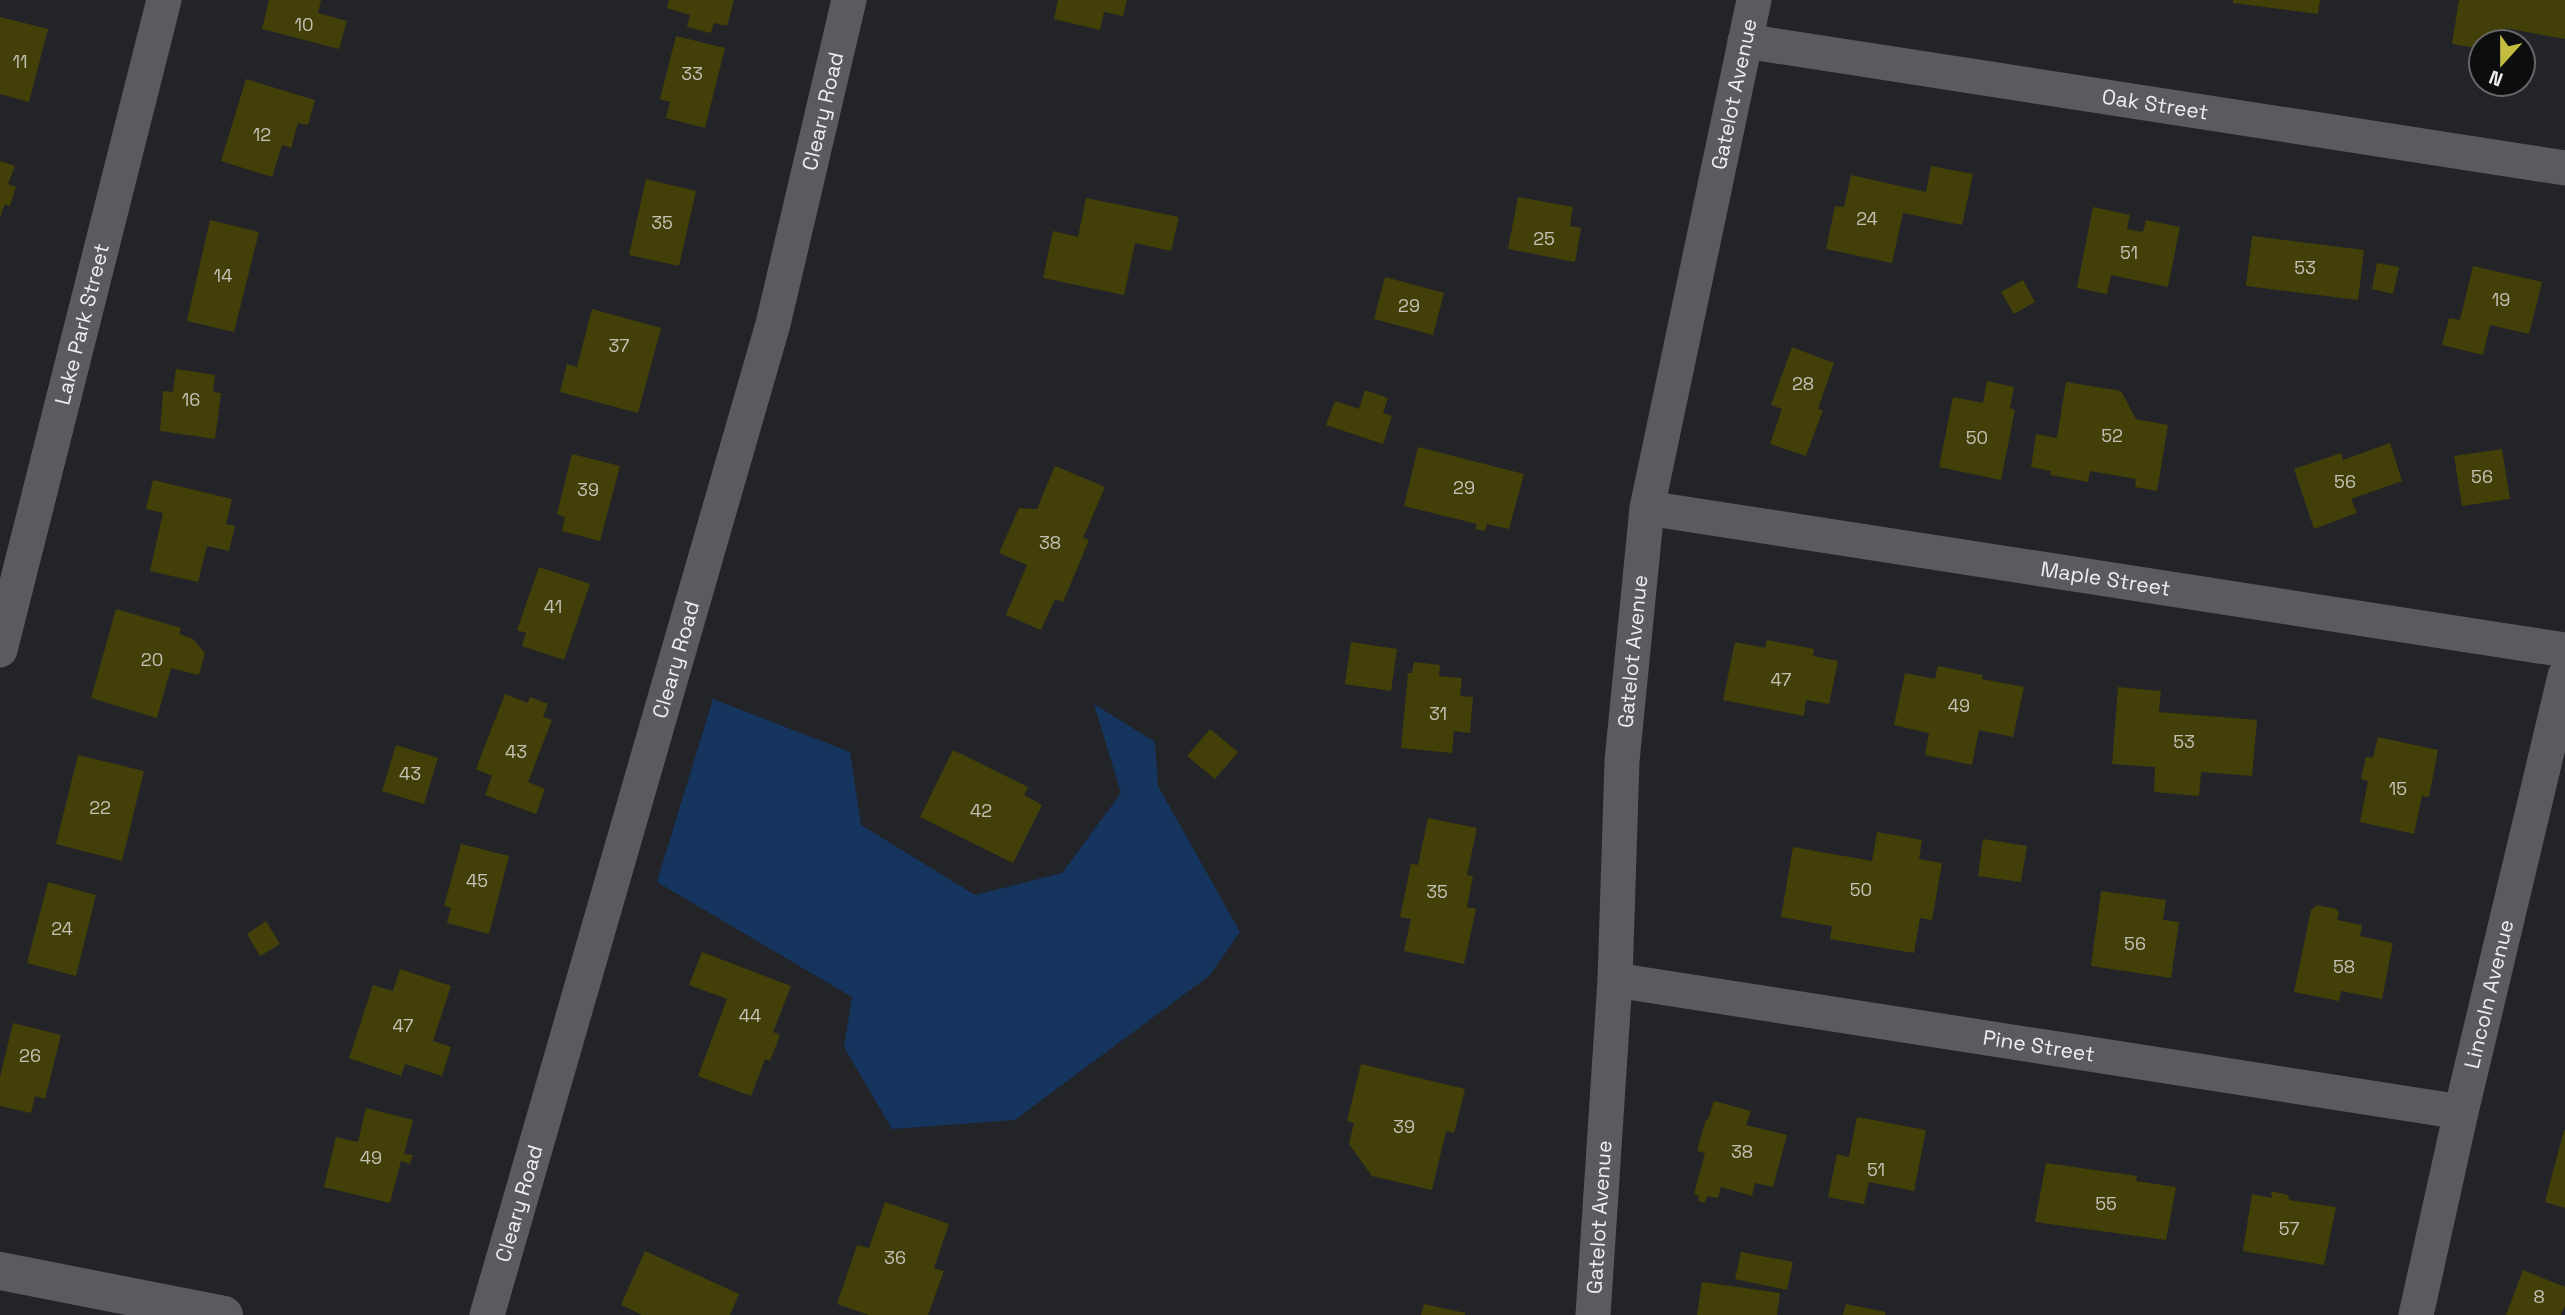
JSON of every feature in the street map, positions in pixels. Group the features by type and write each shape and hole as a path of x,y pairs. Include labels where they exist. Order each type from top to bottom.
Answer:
{"street":[{"name":"Lake Park Street","path":"0,650 164,0"},
{"name":"Cleary Road","path":"487,1315 773,324 849,0"},
{"name":"Gatelot Avenue","path":"1593,1315 1615,980 1622,761 1647,508 1754,0"},
{"name":"Oak Street","path":"1745,41 2565,168"},
{"name":"Maple Street","path":"1647,508 2565,650"},
{"name":"Lincoln Avenue","path":"2416,1315 2461,1112 2565,676"},
{"name":"Pine Street","path":"1615,980 2461,1112"},
{"path":"0,1271 224,1315"}],"shaded area":[{"path":"713,699 850,752 861,825 975,895 1062,873 1121,793 1094,704 1155,742 1158,786 1240,932 1210,975 1015,1120 892,1129 844,1047 852,997 657,882"}],"building":[{"path":"269,0 321,0 318,13 347,21 339,49 262,29"},
{"path":"669,0 734,0 727,26 714,23 711,33 687,27 690,15 667,8"},
{"path":"1058,0 1127,0 1123,16 1104,12 1100,30 1054,19"},
{"path":"2233,0 2320,0 2318,14 2233,3"},
{"path":"2459,0 2565,0 2565,39 2537,34 2537,28 2467,28 2467,47 2452,44"},
{"path":"0,17 48,29 29,102 0,94"},
{"path":"676,36 725,48 705,128 666,118 670,102 660,99"},
{"path":"246,79 315,100 308,125 298,123 291,148 282,145 272,177 221,161"},
{"path":"0,161 15,166 8,184 16,187 10,206 5,204 0,217"},
{"path":"1931,166 1973,174 1962,225 1903,213 1892,263 1826,249 1835,206 1844,207 1851,175 1926,192"},
{"path":"646,179 696,191 679,266 629,255"},
{"path":"1518,197 1573,207 1570,226 1581,228 1575,262 1508,249"},
{"path":"1086,198 1179,217 1171,251 1135,243 1124,295 1043,278 1053,231 1078,237"},
{"path":"2093,207 2130,215 2127,229 2143,232 2146,220 2180,227 2168,287 2111,275 2107,294 2077,288"},
{"path":"210,220 259,232 234,332 187,321"},
{"path":"2252,236 2364,250 2358,300 2246,286"},
{"path":"2377,263 2399,267 2393,294 2372,289"},
{"path":"2473,266 2542,282 2529,334 2490,325 2483,355 2442,345 2449,318 2460,320"},
{"path":"1385,277 1444,293 1433,335 1374,319"},
{"path":"2023,280 2035,302 2014,314 2001,292"},
{"path":"592,309 661,328 638,413 560,392 567,364 577,367"},
{"path":"1792,347 1834,363 1818,409 1823,410 1806,456 1770,444 1782,409 1771,405"},
{"path":"176,369 215,375 213,392 221,393 215,439 160,431 163,391 173,392"},
{"path":"1987,381 2014,387 2010,408 2015,410 2001,480 1939,467 1953,397 1983,403"},
{"path":"2066,382 2121,391 2136,419 2168,425 2157,491 2135,487 2136,479 2090,471 2088,482 2050,475 2051,471 2031,467 2036,434 2057,438"},
{"path":"1365,390 1388,398 1383,413 1392,416 1383,444 1326,425 1335,401 1359,409"},
{"path":"2390,443 2402,481 2351,499 2357,513 2314,529 2294,469 2341,453 2343,460"},
{"path":"1418,447 1524,474 1509,529 1487,524 1485,531 1475,529 1477,524 1404,506"},
{"path":"2502,449 2510,499 2462,506 2454,456"},
{"path":"572,454 620,466 600,541 562,531 565,517 557,514"},
{"path":"1055,466 1105,487 1083,538 1089,540 1063,602 1055,599 1041,630 1006,615 1027,565 999,553 1019,508 1037,509"},
{"path":"153,480 232,499 226,524 235,526 229,551 207,546 198,582 150,571 163,513 146,509"},
{"path":"539,567 590,584 564,660 522,646 526,633 517,630"},
{"path":"116,609 181,628 179,634 193,639 205,653 199,675 171,668 157,718 91,698"},
{"path":"1767,640 1814,649 1813,656 1838,661 1829,704 1806,700 1804,716 1723,700 1735,642 1765,648"},
{"path":"1351,642 1397,649 1391,691 1345,684"},
{"path":"1414,662 1440,665 1439,676 1462,678 1460,696 1473,697 1470,733 1454,731 1452,753 1401,748 1408,673 1412,673"},
{"path":"1938,666 1983,675 1982,679 2024,687 2013,737 1979,730 1972,765 1925,755 1929,733 1894,725 1905,673 1935,679"},
{"path":"2118,687 2161,691 2159,712 2257,720 2252,776 2201,772 2199,796 2154,792 2155,767 2112,764"},
{"path":"505,694 528,703 530,697 548,704 543,717 552,720 528,782 545,789 536,814 485,795 492,776 476,769"},
{"path":"1210,729 1238,752 1215,779 1187,756"},
{"path":"2378,737 2438,750 2429,797 2422,796 2414,834 2360,822 2368,781 2361,779 2366,757 2373,758"},
{"path":"396,745 438,758 424,804 382,791"},
{"path":"953,750 1028,787 1024,795 1042,805 1013,863 920,817"},
{"path":"78,755 144,771 122,861 56,844"},
{"path":"1428,818 1477,828 1467,875 1473,876 1467,907 1476,909 1464,964 1404,951 1411,919 1400,917 1411,864 1418,865"},
{"path":"1877,832 1922,840 1919,859 1942,863 1932,920 1920,918 1914,953 1830,939 1832,926 1781,917 1793,847 1872,861"},
{"path":"1983,839 2027,846 2021,882 1978,876"},
{"path":"461,844 509,856 489,934 447,923 451,908 444,906"},
{"path":"48,882 96,895 76,976 27,963"},
{"path":"2101,891 2166,900 2163,920 2179,922 2171,978 2091,966"},
{"path":"2317,905 2336,909 2339,913 2337,920 2362,925 2360,936 2393,943 2382,999 2341,991 2339,1001 2294,992 2311,910"},
{"path":"266,921 280,944 260,956 247,934"},
{"path":"702,952 791,986 773,1032 780,1035 770,1061 765,1059 751,1096 698,1076 727,999 689,985"},
{"path":"400,969 451,986 433,1041 451,1047 442,1076 405,1064 401,1076 349,1058 373,985 393,991"},
{"path":"13,1023 61,1035 45,1099 35,1096 31,1113 0,1106 0,1077"},
{"path":"1361,1064 1465,1089 1454,1133 1446,1131 1432,1190 1372,1176 1349,1144 1354,1123 1347,1121"},
{"path":"1714,1101 1751,1111 1746,1125 1787,1135 1773,1187 1755,1183 1752,1196 1721,1187 1718,1198 1707,1196 1705,1203 1698,1201 1699,1196 1694,1194 1705,1153 1697,1151"},
{"path":"366,1108 413,1120 404,1154 413,1155 410,1164 401,1161 390,1203 324,1187 336,1137 358,1142"},
{"path":"1857,1117 1926,1130 1914,1191 1869,1182 1864,1204 1828,1197 1837,1154 1849,1157"},
{"path":"2565,1130 2565,1208 2545,1202"},
{"path":"2046,1163 2137,1176 2136,1181 2176,1187 2166,1240 2035,1222"},
{"path":"2271,1191 2288,1195 2289,1200 2336,1207 2324,1265 2243,1251 2252,1194 2272,1198"},
{"path":"885,1202 949,1224 934,1268 944,1271 928,1315 869,1315 837,1304 857,1245 869,1248"},
{"path":"645,1251 739,1294 730,1315 642,1315 621,1305"},
{"path":"1741,1252 1793,1262 1787,1290 1735,1279"},
{"path":"2523,1270 2565,1287 2565,1306 2561,1315 2506,1315"},
{"path":"1702,1282 1780,1293 1777,1315 1697,1315"},
{"path":"1424,1304 1465,1313 1465,1315 1421,1315"},
{"path":"1846,1304 1886,1312 1885,1315 1843,1315"}]}
